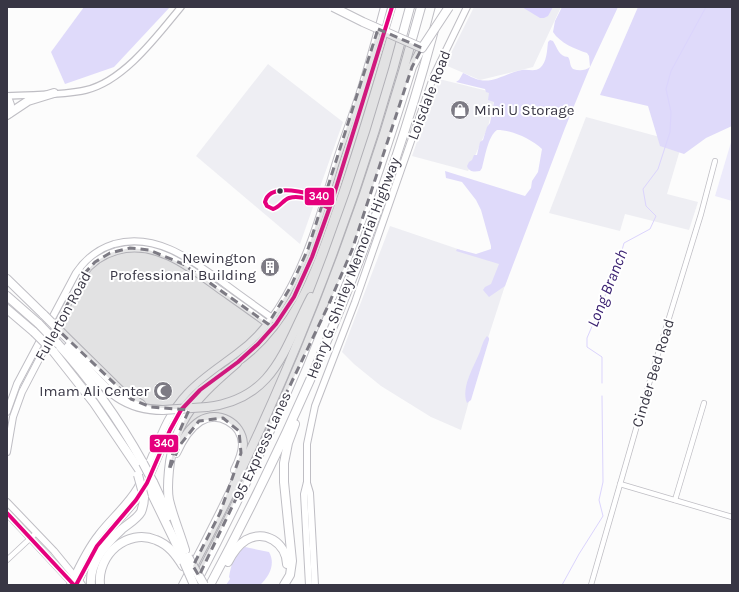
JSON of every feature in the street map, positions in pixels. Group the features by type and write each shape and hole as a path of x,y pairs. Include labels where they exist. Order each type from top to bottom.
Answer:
{"highway":[{"path":"333,7 422,48"},
{"name":"Henry G. Shirley Memorial Highway","path":"183,585 220,513 280,385 330,259 379,114 410,7"},
{"name":"95 Express Lanes","path":"194,585 249,477 327,296 374,164 398,89 421,7"},
{"name":"Henry G. Shirley Memorial Highway","path":"210,585 252,503 305,391 345,297 384,190 417,90 440,7"},
{"path":"301,359 328,306 352,250 412,67 422,48 449,7"},
{"path":"8,114 28,101 54,93"},
{"path":"7,96 10,105 8,114"},
{"path":"7,295 39,324 60,338 128,397 144,405 164,409 207,407 226,404 240,399 253,391 269,376 288,347 304,309 330,259"},
{"path":"7,278 44,315 84,374 108,406 144,463 150,484 185,559 204,585"},
{"path":"7,309 34,332 53,351 86,392 150,484 185,559"},
{"path":"194,585 185,559 169,500 168,485 171,455 178,433 190,409 206,390 237,363"},
{"path":"284,585 290,575 292,561 284,482 285,458 288,443 298,418 305,391"},
{"path":"169,470 180,445 188,432 196,424 206,418 216,417 226,419 234,424 241,436 243,447 238,465 227,488 220,513"},
{"path":"91,585 92,574 97,559 114,538 140,513 143,507 144,497 141,473"},
{"path":"210,585 226,566 239,546 247,539 260,536 273,540 279,544 285,552 287,570 278,585"},
{"path":"100,585 100,572 106,557 116,546 131,539 149,538 160,542 185,559"},
{"path":"179,585 192,570"}],"main road":[{"path":"75,583 87,551 97,535 136,489 141,473 161,430 178,403 202,378 254,339 272,318 296,278 311,241 359,96 384,7"},
{"path":"75,583 97,546 150,484 171,428 186,403 213,379 237,363 256,347 278,322 294,297 312,260 357,124 392,7"},
{"name":"Loisdale Road","path":"309,585 304,494 307,482 308,444 315,406 354,305 432,81 441,58 467,7"},
{"name":"Fullerton Road","path":"7,412 17,384 76,273 86,260 112,245 127,241 141,241 174,251 195,263 278,322"},
{"name":"Fullerton Road","path":"7,452 15,411 25,385 83,275 95,262 106,254 123,249 139,248 168,256 193,270 273,328"},
{"name":"Loisdale Road","path":"307,482 310,493 315,585"},
{"path":"7,502 36,533 75,583"},
{"path":"7,513 75,583"}],"street":[{"path":"7,96 87,90 99,86 119,74 135,59 181,7"},
{"name":"Cinder Bed Road","path":"591,585 655,363 716,161"},
{"path":"675,500 704,403"},
{"path":"620,484 732,517"},
{"path":"7,560 36,533"}],"highlighted area":[{"path":"378,29 422,48 412,67 352,250 328,306 199,576 193,566 220,513 241,453 239,431 223,418 199,421 180,445 169,470 176,439 189,410 151,407 131,399 55,327 83,275 95,262 110,253 130,248 149,250 183,264 268,324 290,288 308,249"}],"shaded area":[{"path":"84,7 170,7 114,67 65,84 51,52"},
{"path":"474,7 561,7 533,67 480,80 445,65"},
{"path":"522,7 553,7 548,16 540,18"},
{"path":"562,7 618,7 590,67 589,56 587,53 564,42 553,32 555,21"},
{"path":"638,7 732,7 732,126 706,138 684,154 660,146 648,106 600,95"},
{"path":"550,40 553,41 560,54 568,57 573,69 582,70 590,67 565,128 505,286 489,297 483,290 491,284 499,264 456,251 457,249 476,254 491,249 481,210 476,200 462,182 446,178 445,171 525,196 531,188 532,181 538,172 542,149 521,136 503,130 497,130 491,137 480,171 470,170 467,166 474,155 477,155 480,142 483,140 487,127 490,123 494,102 488,100 489,93 486,92 485,89 456,82 463,73 476,79 486,81 522,70 538,69 544,63 548,42"},
{"path":"268,64 343,122 300,244 196,156"},
{"name":"Mini U Storage","path":"439,79 496,93 488,127 468,171 412,156"},
{"path":"586,117 682,143 667,194 698,202 689,230 625,214 620,231 549,213"},
{"path":"732,139 732,201 715,196"},
{"path":"390,226 511,267 478,369 461,430 431,417 381,386 342,352"},
{"path":"487,336 489,340 471,400 467,403 466,391 468,378"},
{"path":"245,547 269,552 272,566 269,574 260,585 226,585 230,579 231,568 238,552"}],"waterway":[{"name":"Long Branch","path":"602,383 602,357 587,347 587,338 617,268 624,243 650,229 656,216 646,206 643,189 658,169 670,132 671,112 666,89 671,71 706,7"},
{"name":"Long Branch","path":"562,585 579,554 603,516 599,500 603,482 602,396"}],"transit line":[{"name":"340","path":"76,585 97,546 136,500 147,483 170,430 181,410 200,390 238,362 258,344 276,324 294,297 312,257 332,201 392,7"},
{"name":"340","path":"329,208 299,197 289,198 273,209 267,206 265,202 269,195 276,191 285,190 306,193 332,200"},
{"name":"340","path":"7,513 74,585"}],"place":[{"name":"Mini U Storage","path":"460,110"},
{"name":"Newington Professional Building","path":"270,267"},
{"name":"Imam Ali Center","path":"163,391"}]}
